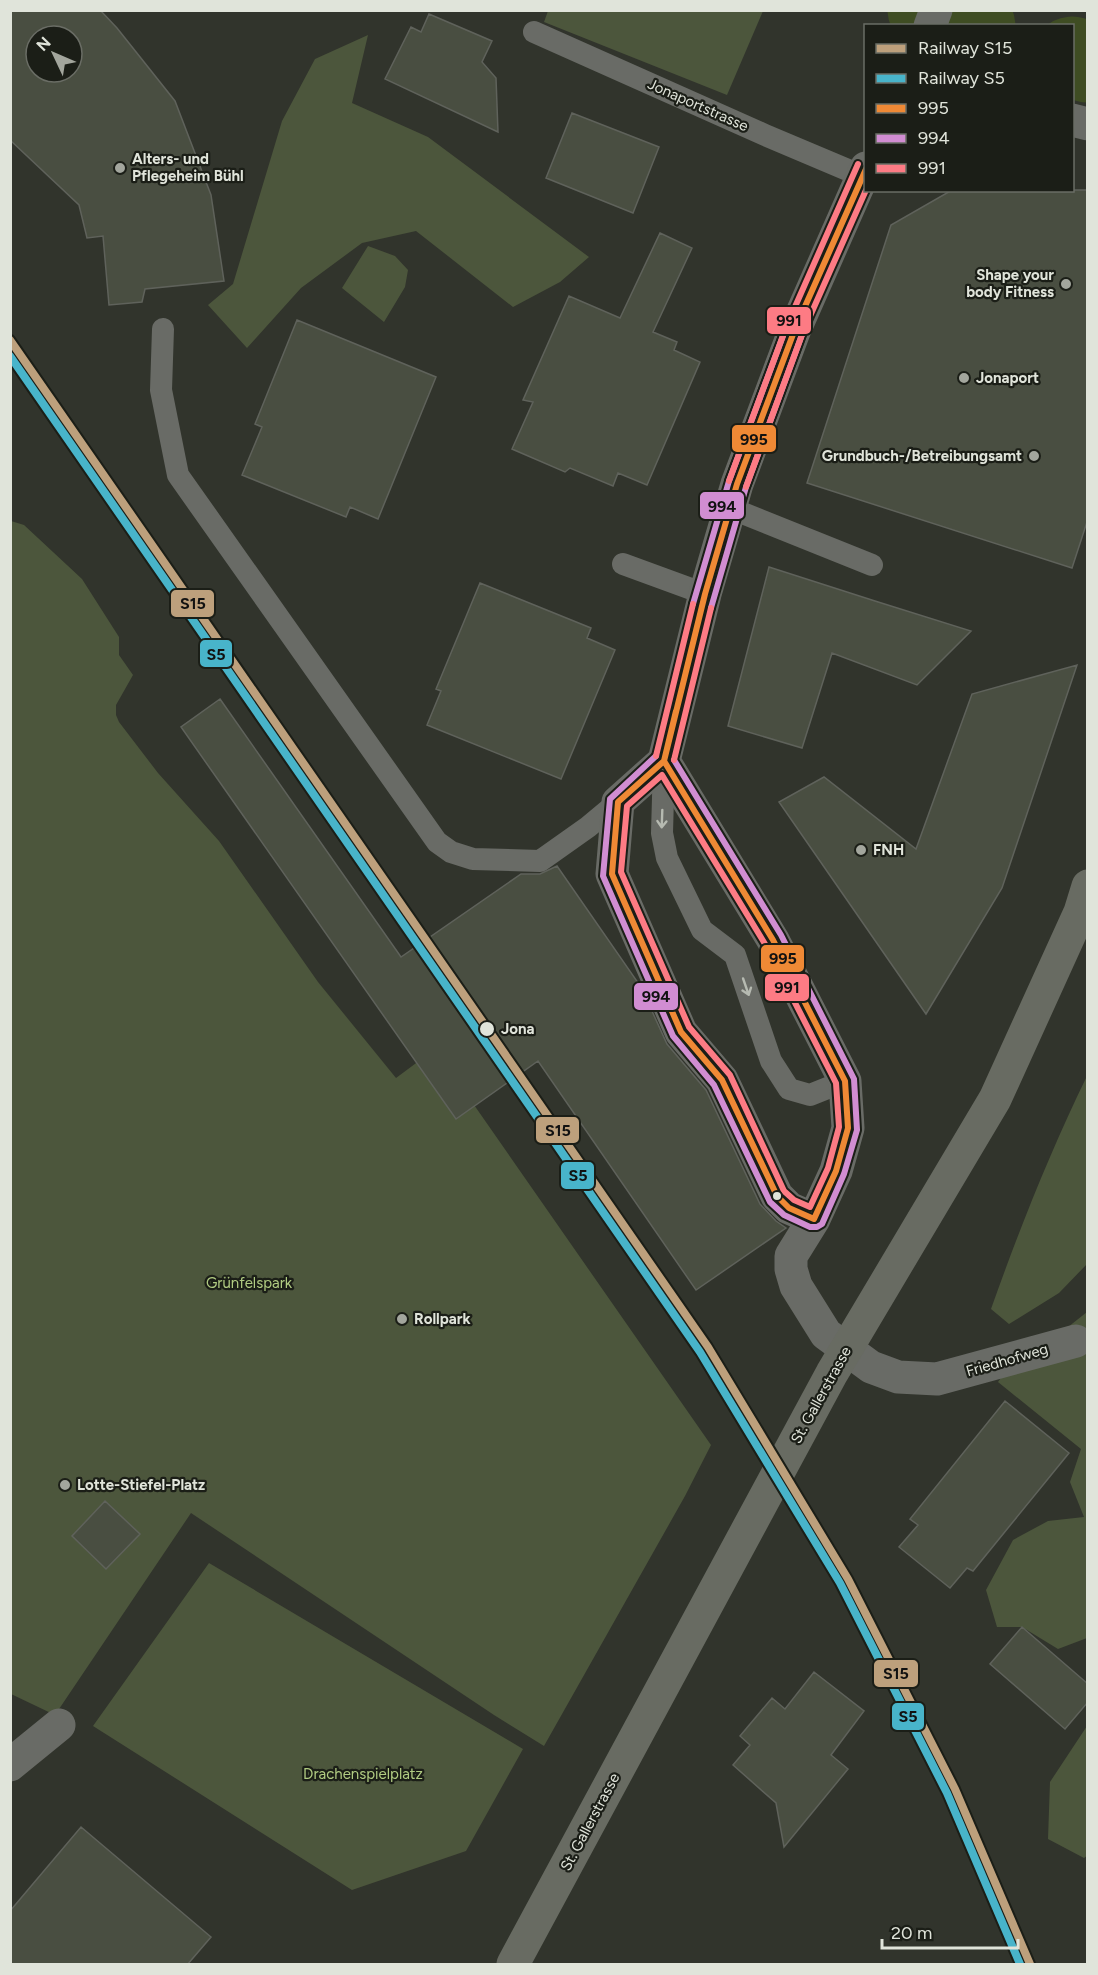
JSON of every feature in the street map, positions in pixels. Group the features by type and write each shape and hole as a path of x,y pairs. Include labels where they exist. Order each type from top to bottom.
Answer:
{"main road":[{"name":"St. Gallerstrasse","path":"513,1965 832,1373 995,1099 1080,912 1088,886"}],"street":[{"path":"664,761 773,940 845,1081 848,1128 836,1171 814,1219 789,1208 777,1196 722,1080 681,1032 612,874 618,802 664,761 705,594 737,484 795,329 864,172"},
{"name":"Friedhofweg","path":"814,1219 791,1256 791,1269 796,1286 826,1334 871,1367 898,1377 937,1378 1082,1337"},
{"path":"10,1765 59,1725"}],"lane":[{"name":"Jonaportstrasse","path":"534,32 765,135 864,172"},
{"path":"163,329 161,390 178,475 437,842 451,852 473,859 540,861 588,827 618,802"},
{"path":"730,508 872,565"},
{"path":"623,564 705,594"},
{"path":"664,761 662,833 667,858 702,930 735,955 771,1061 789,1089 810,1095 845,1081"}],"green space":[{"path":"763,10 727,95 544,22 548,11"},
{"path":"368,35 352,103 428,137 589,257 560,282 513,307 416,231 362,243 301,288 247,348 208,305 233,284 282,121 315,59"},
{"path":"368,246 395,256 408,270 405,287 384,322 342,288"},
{"name":"Grünfelspark","path":"11,521 24,525 82,579 119,637 119,655 133,675 116,705 119,722 158,773 219,841 318,982 396,1078 435,1049 711,1445 685,1496 544,1746 191,1513 55,1715 11,1694"},
{"path":"1087,1076 1087,1264 1059,1293 1009,1324 991,1309 1036,1191"},
{"path":"1087,1312 1087,1638 1058,1649 1022,1627 997,1627 986,1590 1013,1540 1048,1521 1084,1517 1070,1482 1081,1449 998,1382 1029,1337 1063,1331"},
{"name":"Drachenspielplatz","path":"209,1563 523,1749 466,1851 352,1890 93,1726"},
{"path":"1087,1726 1088,1855 1084,1858 1048,1839 1050,1782"}],"building":[{"name":"Alters- und Pflegeheim Bühl","path":"10,10 100,10 175,101 211,195 224,281 145,289 142,302 109,305 103,236 87,238 79,205 10,140"},
{"path":"429,14 492,41 482,62 496,78 498,132 385,79 411,27 421,32"},
{"path":"572,113 659,147 633,213 546,178"},
{"name":"Jonaport","path":"1088,190 1088,519 1072,568 807,483 891,225 949,192"},
{"path":"660,233 692,248 653,332 677,342 674,350 700,362 647,485 618,473 613,486 570,468 565,472 512,449 533,402 523,400 569,296 620,318"},
{"path":"297,320 436,377 378,519 350,507 346,517 242,475 262,427 255,424"},
{"path":"769,567 971,631 917,685 832,653 802,748 728,726"},
{"path":"480,583 591,628 587,638 615,650 561,779 427,725 441,691 436,689"},
{"path":"1077,665 1002,888 926,1014 779,802 824,777 916,849 972,694"},
{"path":"220,699 401,957 521,874 540,874 557,866 641,987 667,1044 706,1090 760,1204 786,1228 696,1290 538,1061 456,1119 181,727"},
{"path":"1005,1401 1069,1453 973,1571 967,1568 950,1588 899,1547 918,1525 910,1519"},
{"path":"105,1501 140,1534 106,1569 72,1536"},
{"path":"1022,1627 1088,1684 1088,1702 1065,1729 990,1664"},
{"path":"814,1672 864,1711 831,1755 848,1769 784,1847 776,1803 733,1765 750,1745 740,1736 772,1698 785,1709"},
{"path":"81,1827 211,1937 187,1965 10,1965 10,1911"}],"waterway":[{"name":"Jona","path":"928,10 969,24"},
{"name":"Jona","path":"1074,58 1088,62"}],"rail line":[{"name":"S15","path":"10,340 708,1347 848,1579 955,1789 1030,1964"},
{"name":"S5","path":"10,356 700,1352 840,1583 947,1793 1020,1964"}],"transit line":[{"name":"991","path":"729,481 787,325 858,164"},
{"name":"995","path":"814,1219 789,1208 777,1196 722,1080 681,1032 612,874 618,802 664,761 705,594 737,484 795,329 864,174"},
{"name":"991","path":"746,487 803,332 865,192"},
{"name":"994","path":"693,604 729,481 787,325"},
{"name":"994","path":"711,608 746,487 803,332"},
{"name":"991","path":"656,756 693,604"},
{"name":"991","path":"674,760 711,608"},
{"name":"995","path":"676,711 664,761 773,940 845,1081 848,1128 836,1171 814,1219"},
{"name":"994","path":"656,756 610,799 603,876 673,1036 714,1085 770,1202 784,1215 810,1227 817,1227 822,1224 844,1174 857,1130 854,1079 781,935 674,760"},
{"name":"991","path":"662,775 765,944 836,1083 839,1127 828,1168 810,1207 794,1200 784,1191 730,1075 689,1027 621,872 627,806 662,775"}],"place":[{"name":"Alters- und Pflegeheim Bühl","path":"120,168"},
{"name":"Shape your body Fitness","path":"1066,284"},
{"name":"Jonaport","path":"964,378"},
{"name":"Grundbuch-/Betreibungsamt","path":"1034,456"},
{"name":"FNH","path":"861,850"},
{"name":"Jona","path":"487,1029"},
{"name":"Rollpark","path":"402,1319"},
{"name":"Lotte-Stiefel-Platz","path":"65,1485"}]}
